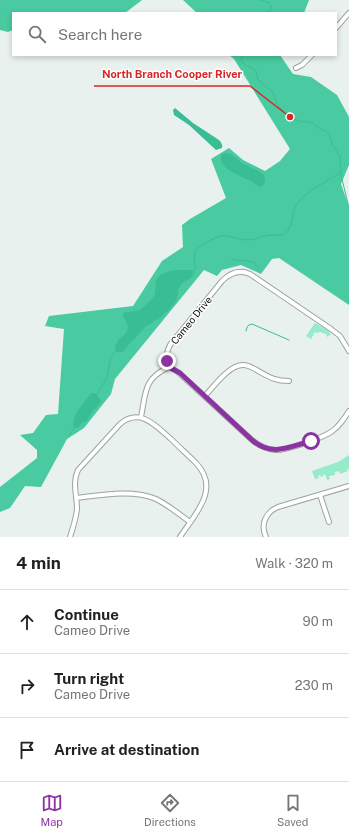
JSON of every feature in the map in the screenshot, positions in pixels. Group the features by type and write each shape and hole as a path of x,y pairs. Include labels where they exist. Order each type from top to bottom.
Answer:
{"street":[{"path":"337,27 349,13"},
{"path":"296,68 302,66 311,56"},
{"name":"Cameo Drive","path":"169,367 167,354 170,345 224,280 230,274 238,272 246,272 250,274 331,328 340,336 349,351"},
{"path":"205,396 228,371 240,366 250,366 275,380 289,381"},
{"path":"141,417 145,391 148,384 158,373 169,367 178,372 256,443 273,450 285,449 328,434 340,424 349,411"},
{"path":"70,537 76,514 75,480 79,468 122,422 134,417 141,417 154,424 194,461 205,477 205,498 180,537"},
{"path":"266,537 263,530 264,523 266,516 271,511 278,507 349,486"},
{"path":"76,498 126,493 141,494 160,501 190,522"},
{"path":"320,495 328,522"}],"shaded area":[{"path":"0,0 142,0 126,12 12,12 12,30 8,32 0,30"},
{"path":"183,0 309,0 304,12 196,12"},
{"path":"230,56 281,56 293,74 311,77 337,95 349,117 349,165 341,184 349,207 349,305 279,258 272,259 261,274 241,265 222,270 217,276 204,270 115,379 111,394 84,428 67,439 41,487 25,486 10,508 0,512 0,487 37,458 37,450 20,435 33,433 46,415 58,414 64,329 45,326 49,316 133,306 162,261 183,247 182,225 226,198 211,159 229,148 243,160 265,171 280,161 290,149 234,59"},
{"path":"175,108 193,123 219,140 222,144 222,148 216,150 189,125 174,115 173,110"},
{"path":"224,153 231,154 242,163 262,173 265,180 262,187 227,168 221,160 221,155"},
{"path":"178,270 192,270 194,272 192,277 181,284 176,301 159,319 146,326 123,352 117,352 115,350 116,344 127,332 128,328 123,313 140,310 152,299 155,294 156,281 160,275"},
{"path":"316,322 332,333 328,331 331,334 327,337 326,334 315,332 311,339 306,336 315,323 326,329"},
{"path":"91,393 95,393 101,402 92,412 87,421 81,423 79,427 74,428 74,418"},
{"path":"349,455 348,471 340,474 339,471 335,472 335,475 329,476 330,479 327,480 325,474 321,477 320,475 318,476 319,478 315,479 312,471 338,462"}],"waterway":[{"path":"261,0 271,5 271,9 267,12"},
{"path":"243,56 241,58 243,63 255,70 258,80 273,92 277,104 286,114 299,121 312,123 329,133 332,145 340,156 341,175 349,208"},
{"path":"193,271 196,268 194,259 195,251 202,245 215,238 227,236 248,240 269,235 284,234 287,232 295,207 301,199 314,188 341,172"},
{"path":"232,258 233,260 254,263 259,268"},
{"path":"246,331 247,327 252,324 289,340"},
{"path":"96,395 107,378 110,360 115,351"},
{"path":"68,437 74,428"}],"place":[{"name":"North Branch Cooper River","path":"290,117"}],"route":[{"path":"167,361 169,367 180,373 260,446 280,450 311,441"}]}
